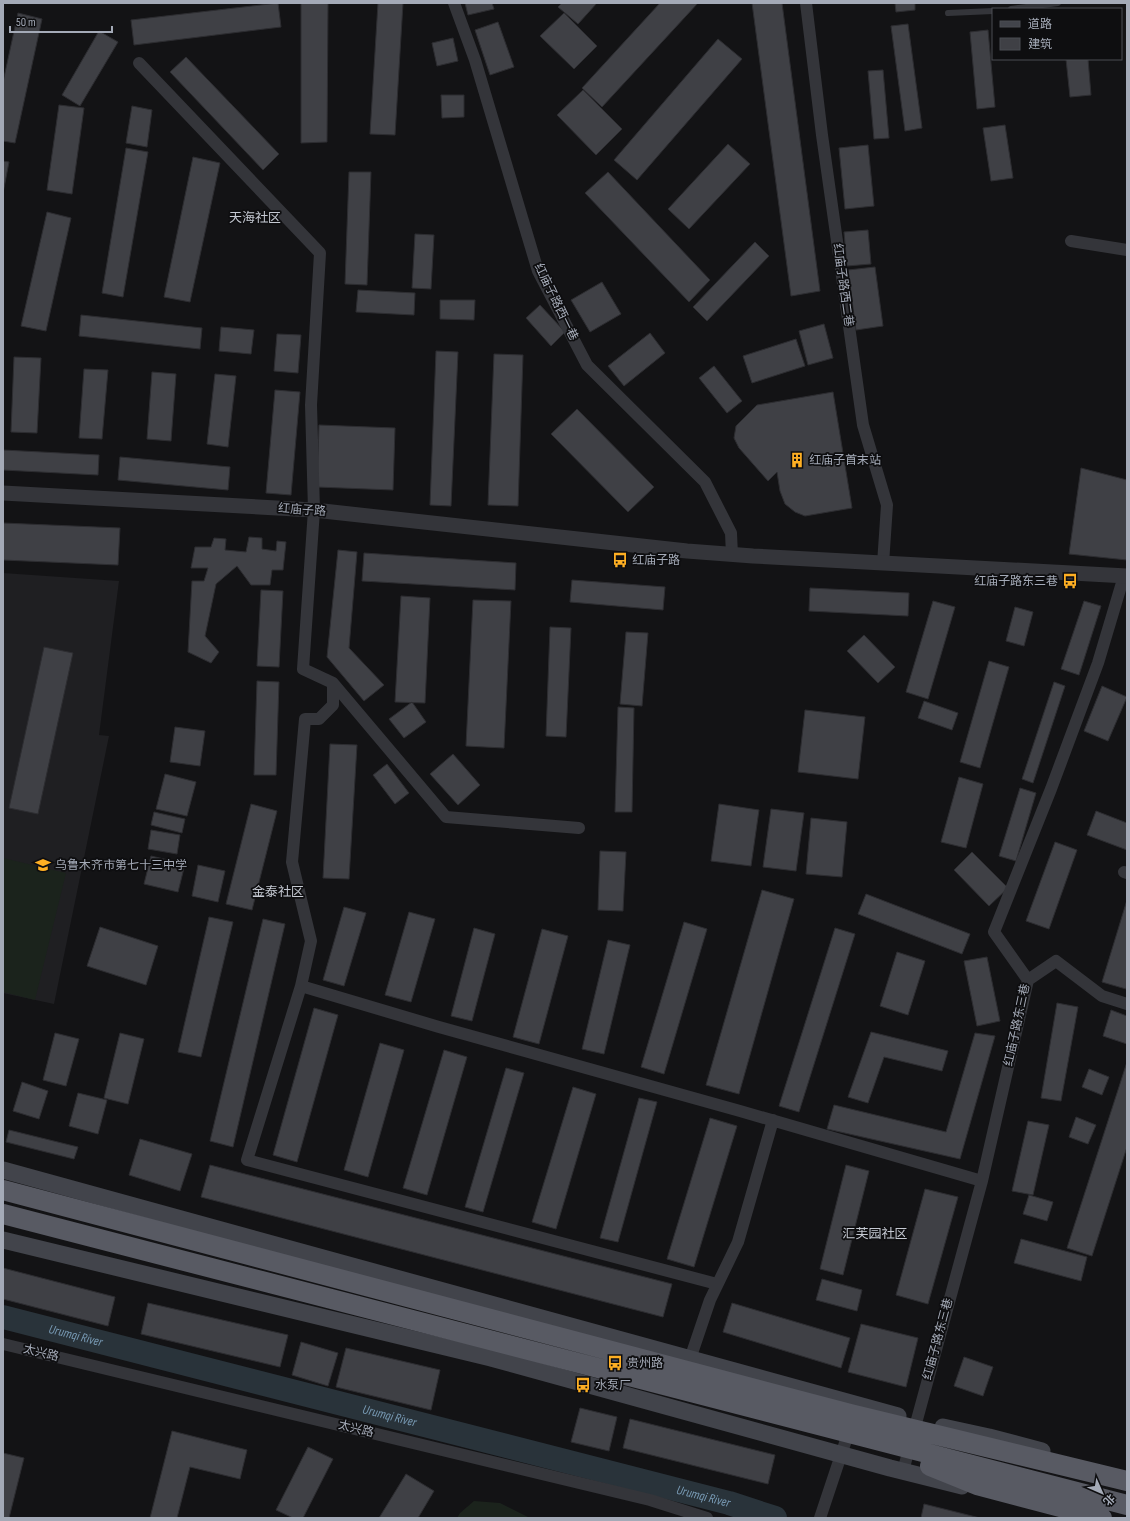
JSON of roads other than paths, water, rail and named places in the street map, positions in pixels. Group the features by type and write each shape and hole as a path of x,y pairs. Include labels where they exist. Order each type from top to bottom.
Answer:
{"highway":[{"path":"3,1190 850,1414 1127,1481"},
{"path":"3,1214 1127,1506"},
{"path":"906,1449 925,1464 977,1485 1102,1518"}],"main road":[{"path":"3,1170 916,1421 989,1436 1127,1473"},
{"path":"3,1240 491,1358 842,1455 1085,1518"}],"street":[{"name":"红庙子路西一巷","path":"454,3 475,60 538,271 587,365 705,482 731,533 732,555"},
{"name":"红庙子路西二巷","path":"806,3 822,135 862,425 887,505 883,564"},
{"path":"139,63 320,253 311,405 314,510 303,669 333,683 446,817 579,828"},
{"path":"1071,241 1127,250"},
{"name":"红庙子路","path":"3,493 314,510 732,555 1126,576"},
{"name":"红庙子路东三巷","path":"903,1471 982,1181 1028,980 994,932 1051,789 1098,663 1126,576"},
{"path":"333,683 333,705 319,719 305,719 292,862 311,941 301,986 247,1160 717,1284"},
{"path":"1028,980 1056,961 1102,996 1127,1004"},
{"path":"301,986 439,1027 773,1120 982,1181"},
{"path":"690,1359 717,1284 738,1242 773,1120"},
{"name":"太兴路","path":"3,1344 650,1500 707,1518"},
{"path":"821,1518 857,1405"}],"lane":[{"path":"1019,8 1058,3"},
{"path":"948,13 992,11"}],"waterway":[{"name":"Urumqi River","path":"3,1317 729,1503 775,1518"}],"place":[{"name":"红庙子首末站","path":"797,460"},
{"name":"红庙子路","path":"620,560"},
{"name":"红庙子路东三巷","path":"1070,581"},
{"name":"乌鲁木齐市第七十三中学","path":"43,865"},
{"name":"贵州路","path":"615,1363"},
{"name":"水泵厂","path":"583,1385"}],"district":[{"name":"天海社区","path":"255,218"},
{"name":"金泰社区","path":"278,892"},
{"name":"汇芙园社区","path":"875,1234"}]}
